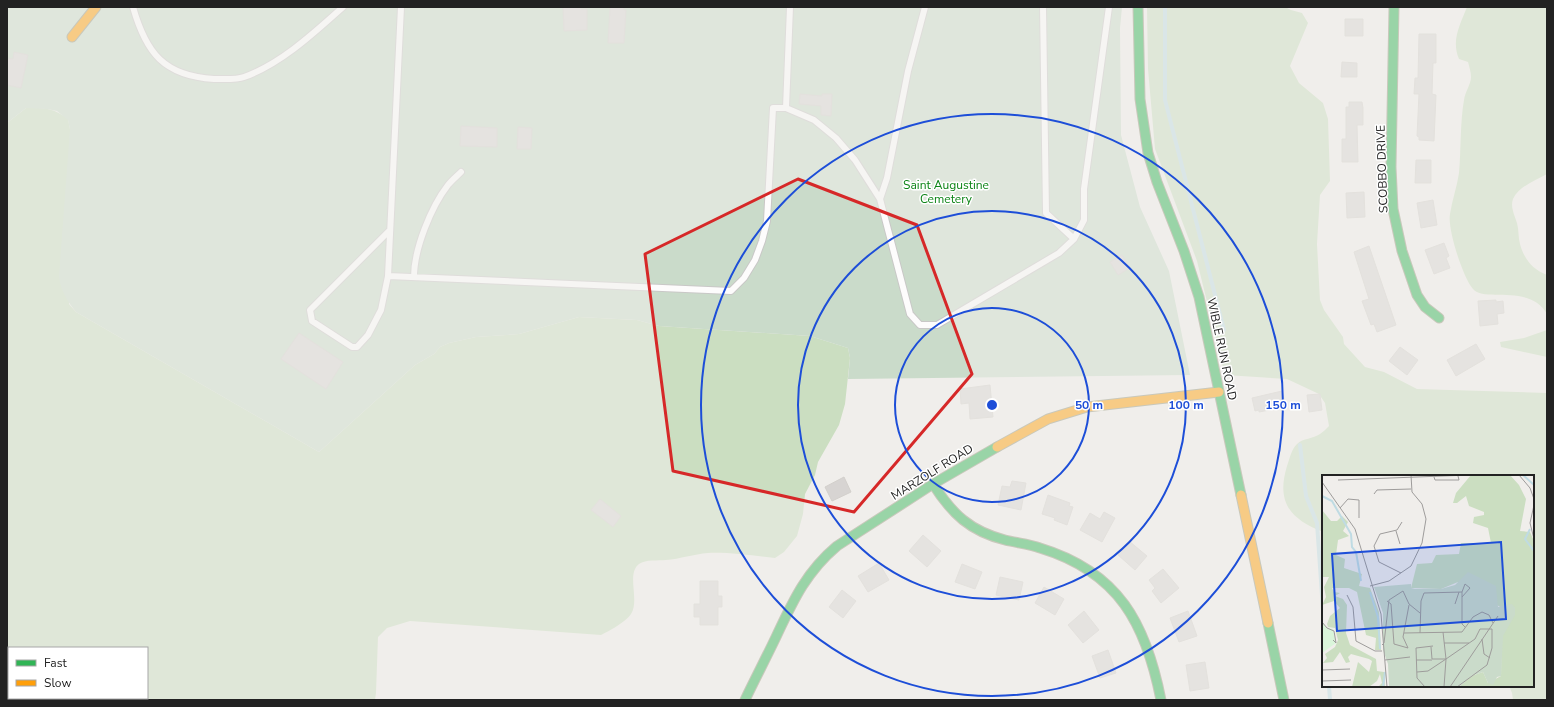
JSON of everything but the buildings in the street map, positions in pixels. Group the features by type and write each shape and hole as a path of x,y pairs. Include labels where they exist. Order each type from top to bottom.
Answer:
{"street":[{"path":"72,37 96,7"},
{"name":"WIBLE RUN ROAD","path":"1138,7 1139,86 1142,122 1148,153 1154,177 1189,264 1199,297 1284,700"},
{"name":"SCOBBO DRIVE","path":"1394,7 1391,168 1393,209 1402,251 1417,295 1425,307 1440,318"},
{"name":"MARZOLF ROAD","path":"745,700 796,596 811,570 824,555 837,546 933,484 1048,419 1087,407 1220,392"},
{"path":"933,484 943,501 953,513 973,528 988,535 1029,544 1070,559 1090,571 1122,598 1145,638 1158,678 1161,700"}],"lane":[{"path":"133,7 138,24 150,49 169,68 196,78 219,79 243,78 265,68 305,41 343,7"},
{"path":"390,230 310,310 312,321 352,347 358,347 368,335 381,310 388,276 401,7"},
{"path":"786,108 790,7"},
{"path":"880,199 887,178 908,71 925,7"},
{"path":"1043,7 1046,213 1074,239"},
{"path":"388,276 731,291 744,278 755,260 762,241 767,221 773,108 786,108 814,120 836,138 855,160 880,199 910,314 920,325 937,325 1059,253 1074,239 1084,220 1084,189 1109,7"},
{"path":"414,277 414,263 428,221 448,185 461,172"}],"highlighted area":[{"path":"798,179 917,225 972,374 854,512 673,471 645,254"}],"green space":[{"name":"Saint Augustine Cemetery","path":"7,7 1122,7 1120,28 1121,135 1140,207 1169,271 1190,375 848,379 850,358 848,348 810,336 659,326 637,320 579,317 519,334 476,337 449,343 440,347 434,354 415,365 319,452 76,312 70,304 62,290 59,276 70,129 68,120 57,111 47,109 26,108 7,123"},
{"path":"1147,7 1285,7 1302,13 1308,23 1290,66 1299,83 1323,103 1328,119 1330,181 1320,195 1317,244 1320,300 1324,310 1343,337 1344,344 1365,367 1384,372 1417,389 1547,393 1547,700 1513,700 1509,687 1534,687 1534,475 1322,475 1322,532 1302,521 1288,508 1283,490 1284,479 1291,454 1299,442 1317,436 1329,426 1325,403 1319,394 1287,379 1225,375 1197,261 1155,149 1148,69"},
{"path":"1467,7 1547,7 1547,174 1528,184 1519,191 1513,199 1512,205 1518,226 1520,244 1524,254 1533,267 1547,275 1547,314 1539,305 1530,299 1519,296 1479,293 1473,289 1465,275 1453,241 1450,214 1459,173 1464,100 1471,77 1468,62 1459,59 1456,39 1459,26"},
{"path":"26,108 53,110 68,119 70,129 69,304 76,312 319,452 415,365 434,354 440,347 449,343 476,337 519,334 579,317 637,320 659,326 810,336 848,348 850,358 845,404 839,425 818,462 815,475 805,494 803,514 797,536 784,552 775,558 708,553 642,562 635,568 633,581 634,602 631,614 613,629 601,635 410,621 387,628 378,637 375,700 132,699 148,699 148,647 8,647 8,699 98,699 7,700 7,123"},
{"path":"1547,330 1547,357 1501,347 1500,342 1524,338"}],"waterway":[{"path":"1165,7 1165,100 1224,330"},
{"path":"1300,445 1306,496 1317,523 1322,596"},
{"path":"1329,687 1330,700"}],"traffic: fast":[{"path":"1138,7 1140,99 1148,153 1157,182 1184,251 1199,297 1241,495"},
{"path":"1394,7 1391,167 1393,209 1402,251 1417,295 1425,307 1439,318"},
{"path":"745,700 788,611 801,588 826,556 837,546 933,484 997,447"},
{"path":"933,484 955,513 982,532 1005,540 1036,547 1067,558 1090,571 1109,587 1124,604 1137,625 1147,648 1155,673 1161,700"},
{"path":"1268,623 1284,700"}],"traffic: slow":[{"path":"72,37 96,7"},
{"path":"997,447 1048,419 1087,407 1219,392"},
{"path":"1241,495 1268,623"}]}
